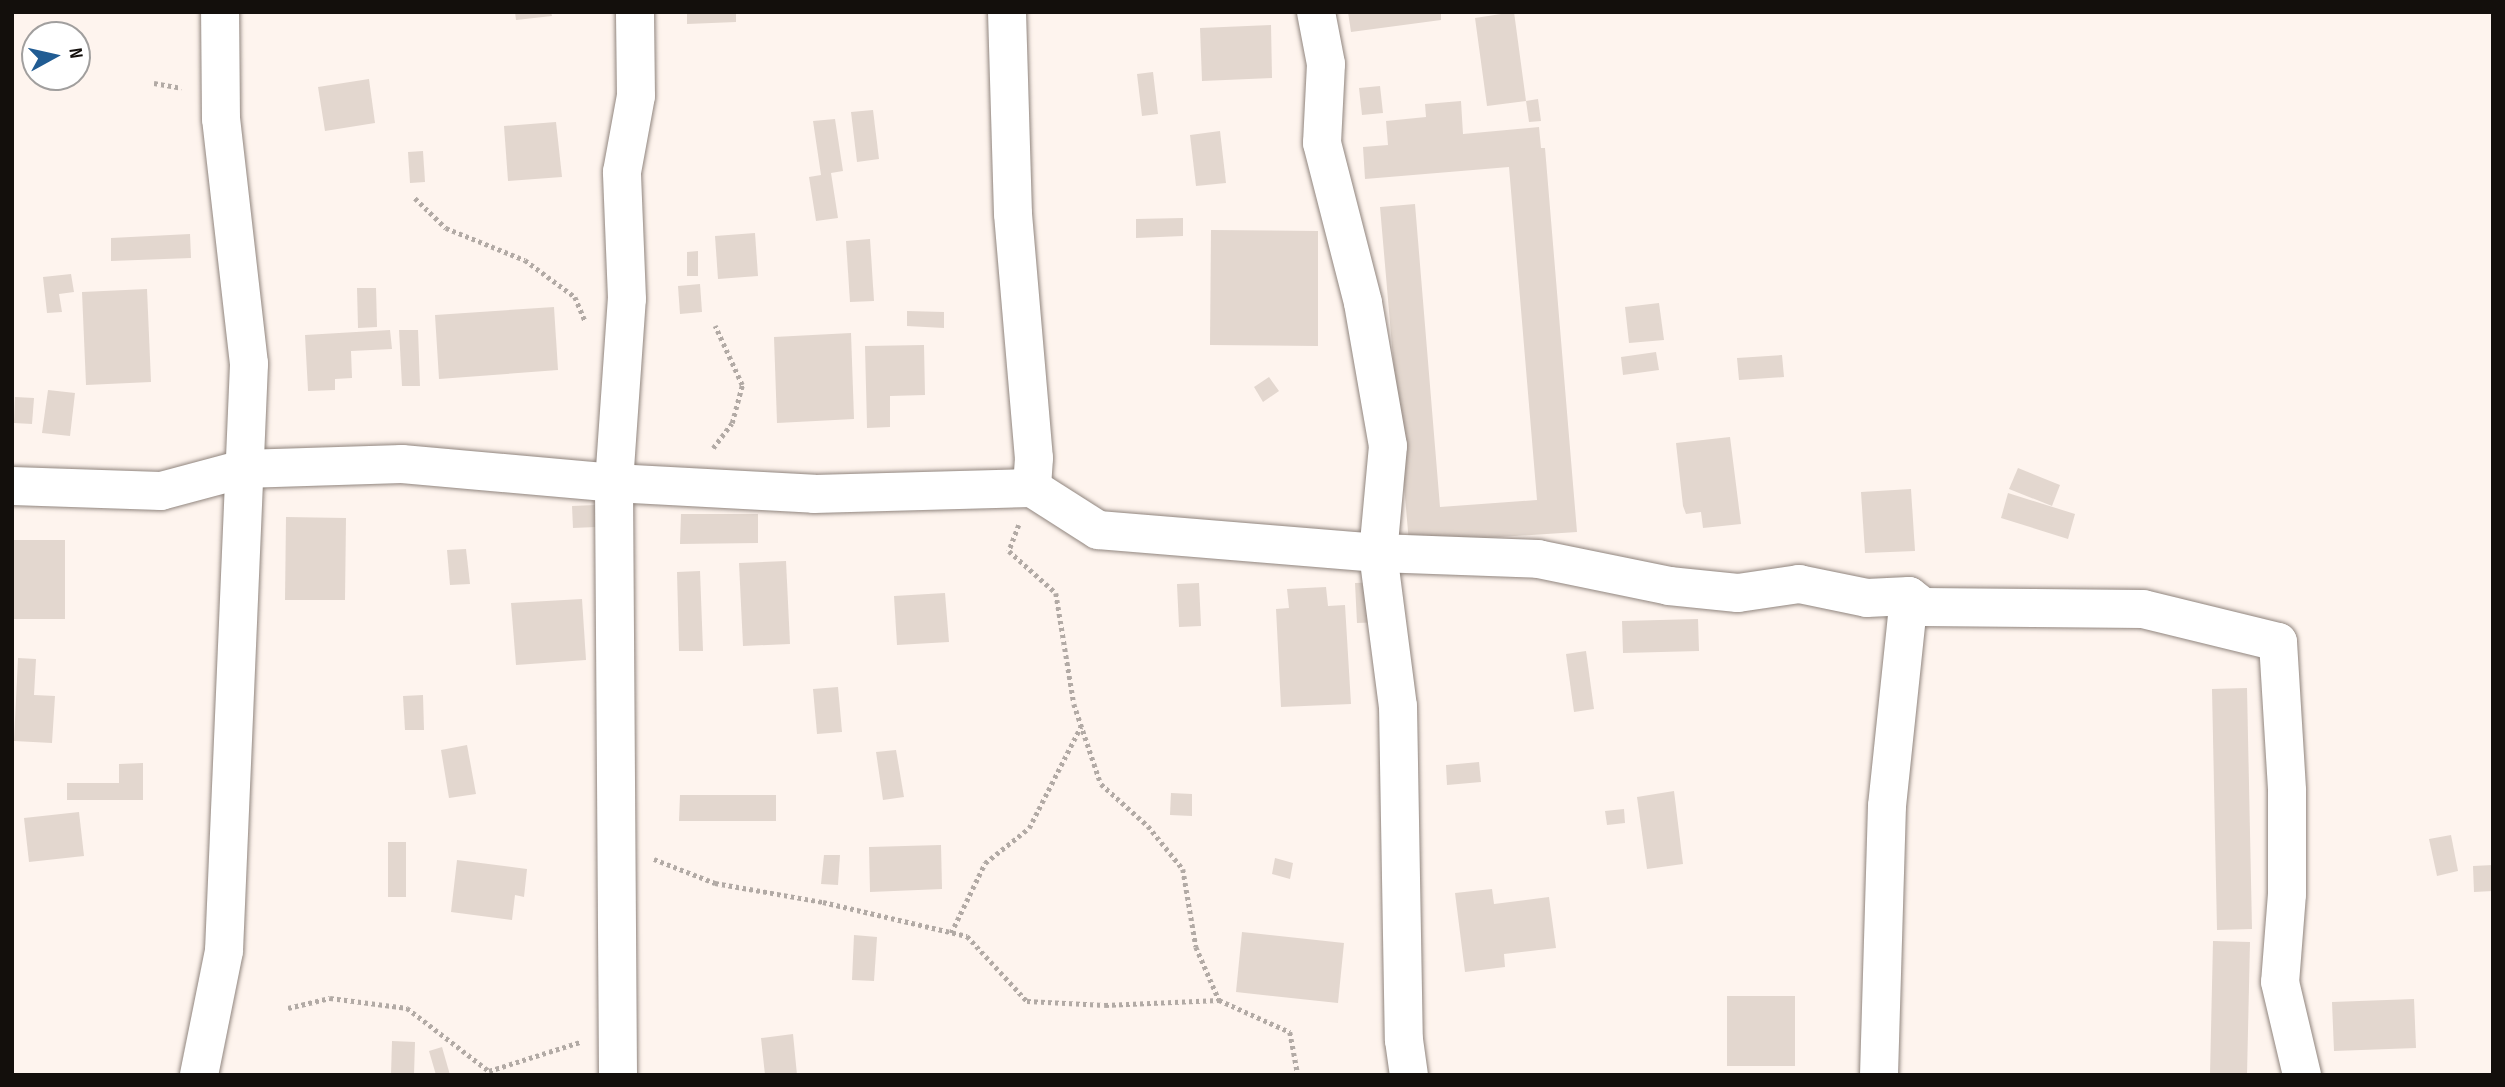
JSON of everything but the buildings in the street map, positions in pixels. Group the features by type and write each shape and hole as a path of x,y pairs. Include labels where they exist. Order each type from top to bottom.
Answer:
{"street":[{"path":"199,1075 224,951 243,469 250,364 221,118 220,12"},
{"path":"618,1075 619,837 614,483 627,299 622,172 636,96 635,12"},
{"path":"1007,12 1013,214 1034,458 1032,488"},
{"path":"1316,12 1326,64 1322,143 1345,219 1388,446 1378,553 1398,706 1404,1040 1409,1075"},
{"path":"12,486 161,491 243,469 402,464 614,483 814,494 1032,488 1098,530 1378,553 1538,559 1669,586 1738,593 1799,584 1867,598 1909,596 1923,607 2143,609 2278,642 2287,791 2287,894 2280,982 2282,1075"},
{"path":"1879,1075 1886,819 1909,596"},
{"path":"2280,982 2302,1075"}],"path":[{"path":"415,198 446,228 525,260 575,297 591,332"},
{"path":"684,487 732,423 742,385 715,326"},
{"path":"1032,488 1009,551 1056,593 1081,726 1101,784 1148,826 1183,869 1196,947 1219,1000"},
{"path":"951,933 985,863 1029,828 1081,726"},
{"path":"619,837 651,858 715,883 823,902 967,936 1027,1001 1105,1005 1219,1000 1290,1032 1297,1075"},
{"path":"288,1008 330,998 407,1008 490,1073 554,1047 619,1035"}]}
